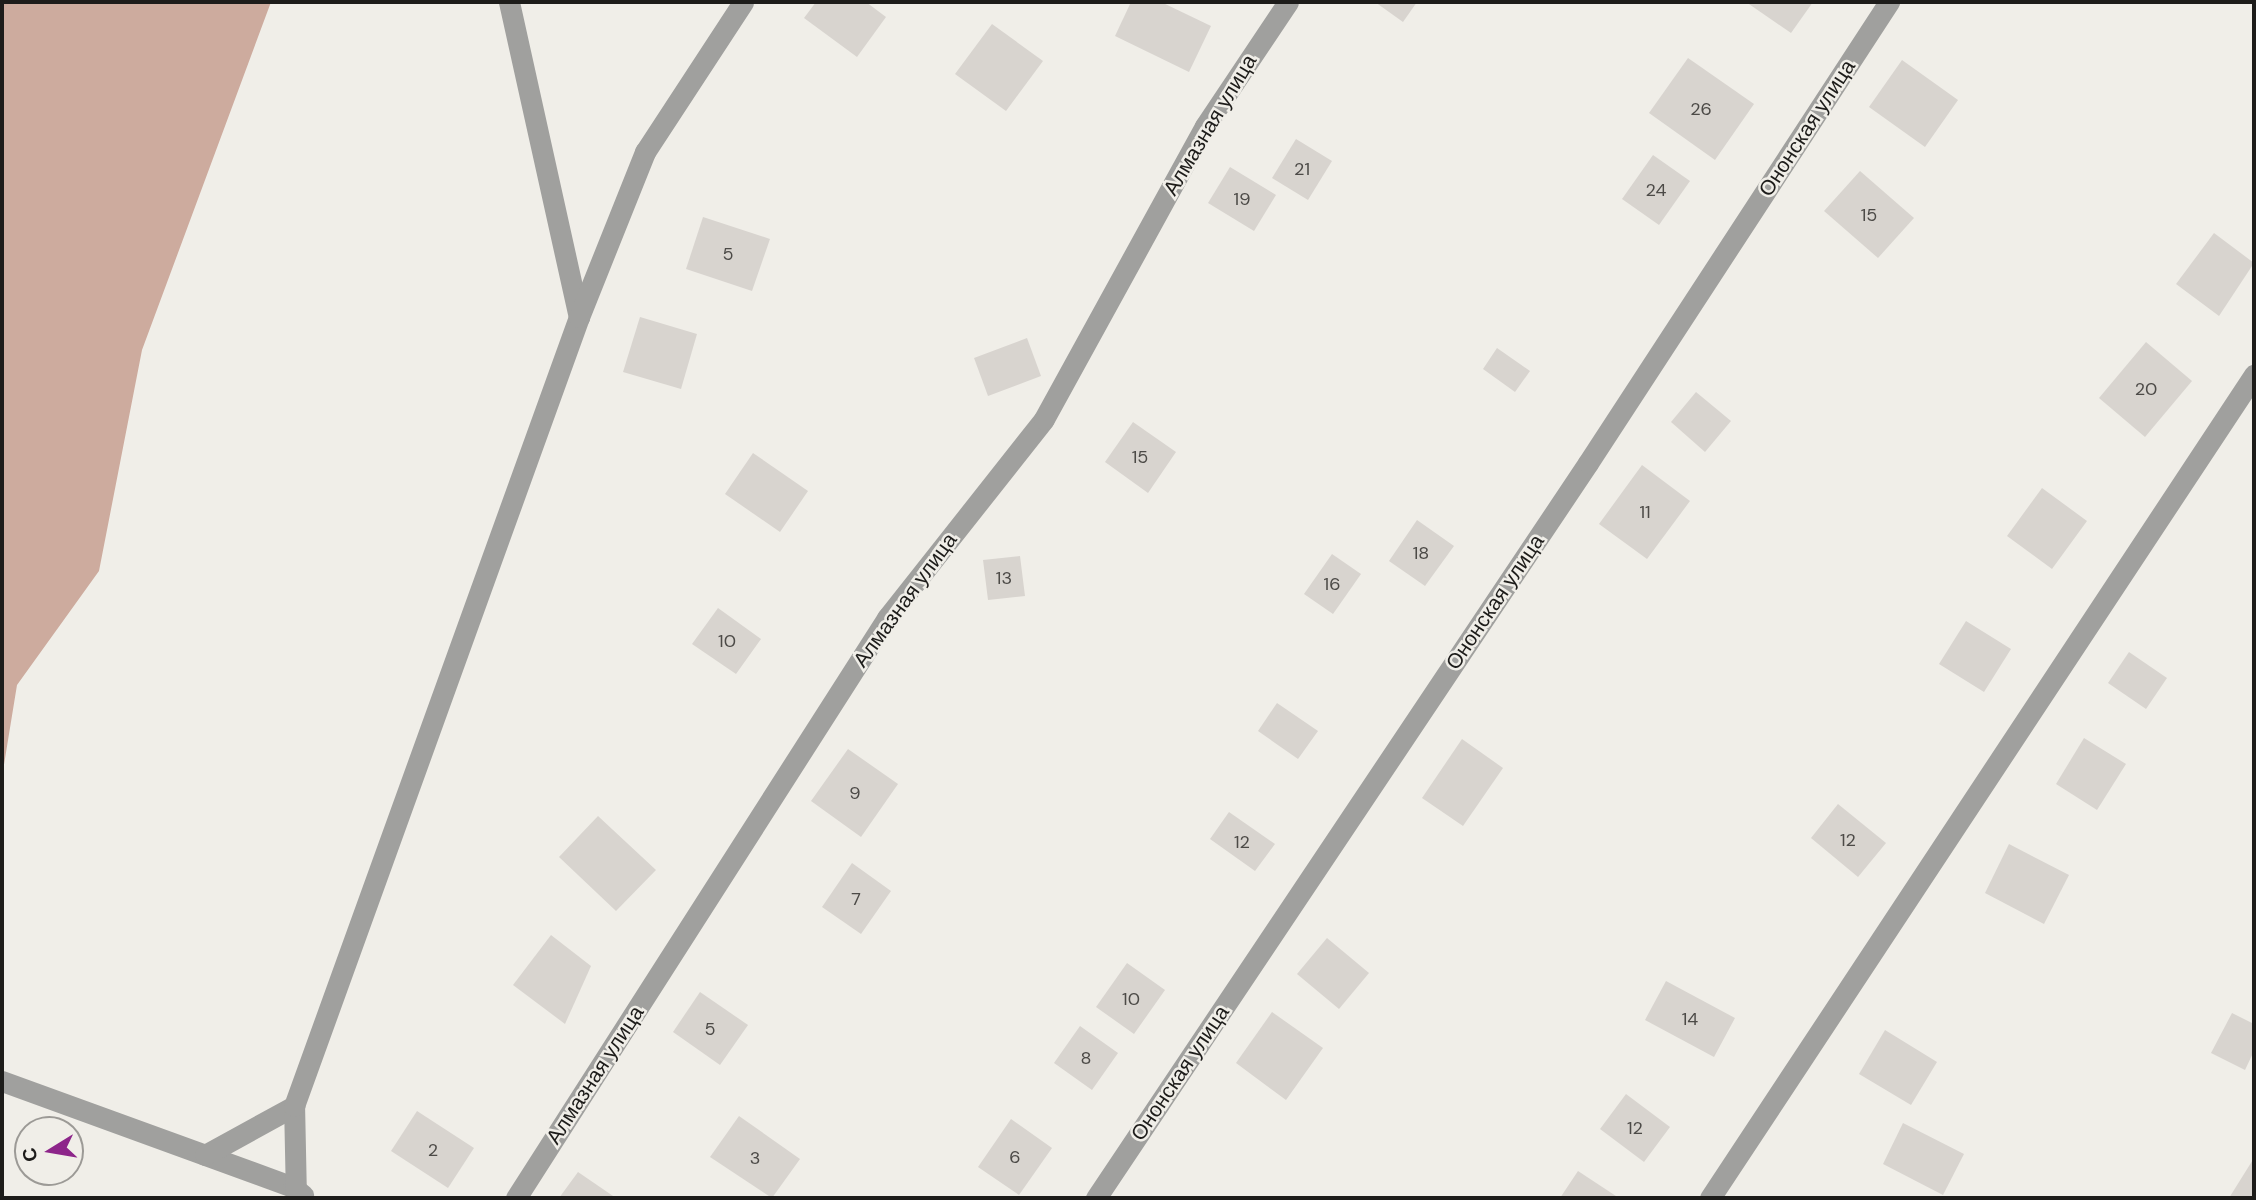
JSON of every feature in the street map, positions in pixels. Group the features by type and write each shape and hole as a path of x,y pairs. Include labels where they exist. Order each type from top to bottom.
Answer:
{"street":[{"path":"509,2 579,317"},
{"path":"2,1081 205,1155 299,1194 294,1106 579,317 645,152 743,2"},
{"name":"Алмазная улица","path":"516,1198 887,618 951,534 1021,454 1044,419 1205,126 1288,2"},
{"name":"Ононская улица","path":"1096,1198 1588,463 1889,2"},
{"path":"1710,1198 2254,375"},
{"path":"205,1155 294,1106"}],"shaded area":[{"path":"2,2 271,2 142,350 99,571 17,685 2,777"}],"building":[{"path":"816,2 866,2 886,17 857,57 804,18"},
{"path":"1131,2 1161,2 1211,26 1189,72 1115,36"},
{"path":"1375,2 1417,2 1403,22"},
{"path":"1746,2 1813,2 1791,33"},
{"path":"992,24 1043,61 1006,111 955,74"},
{"path":"1688,58 1754,104 1715,160 1649,113"},
{"path":"1902,60 1958,100 1925,147 1869,107"},
{"path":"1296,139 1332,161 1308,200 1272,178"},
{"path":"1653,155 1690,181 1659,225 1622,199"},
{"path":"1230,167 1276,195 1254,231 1208,203"},
{"path":"1860,171 1914,218 1878,258 1824,211"},
{"path":"703,217 770,239 752,291 686,269"},
{"path":"2214,233 2254,263 2219,316 2176,284"},
{"path":"640,317 697,334 681,389 623,372"},
{"path":"1027,338 1041,376 988,396 974,358"},
{"path":"2146,342 2192,381 2145,437 2099,398"},
{"path":"1497,348 1530,371 1515,392 1483,369"},
{"path":"1696,392 1731,421 1705,452 1671,422"},
{"path":"1133,422 1176,452 1148,493 1105,462"},
{"path":"753,453 808,491 780,532 725,494"},
{"path":"1642,465 1690,501 1647,559 1599,524"},
{"path":"2042,488 2087,521 2052,569 2007,536"},
{"path":"1417,520 1454,546 1425,586 1389,561"},
{"path":"1332,554 1361,574 1333,614 1304,594"},
{"path":"1020,556 1025,596 988,600 983,560"},
{"path":"718,608 761,639 736,674 692,644"},
{"path":"1966,621 2011,649 1984,692 1939,664"},
{"path":"2129,652 2167,678 2146,709 2108,683"},
{"path":"1277,703 1318,731 1298,759 1258,731"},
{"path":"2084,738 2126,764 2097,810 2056,784"},
{"path":"1462,739 1503,768 1463,826 1422,798"},
{"path":"848,749 898,784 861,837 811,801"},
{"path":"1838,804 1886,843 1858,877 1811,838"},
{"path":"1229,812 1275,844 1255,871 1210,839"},
{"path":"598,816 656,870 616,911 559,857"},
{"path":"2009,844 2069,875 2044,924 1985,893"},
{"path":"852,863 891,891 861,934 822,907"},
{"path":"551,935 591,966 565,1024 513,985"},
{"path":"1327,938 1369,973 1339,1009 1297,974"},
{"path":"1127,963 1165,990 1134,1034 1096,1007"},
{"path":"1666,981 1735,1018 1714,1057 1645,1020"},
{"path":"700,992 748,1025 720,1065 673,1032"},
{"path":"1272,1012 1323,1048 1286,1100 1236,1063"},
{"path":"2232,1013 2254,1024 2254,1051 2245,1070 2211,1053"},
{"path":"1080,1026 1118,1053 1092,1090 1054,1063"},
{"path":"1885,1030 1937,1062 1911,1105 1859,1074"},
{"path":"1626,1094 1670,1127 1644,1162 1600,1129"},
{"path":"417,1111 474,1148 448,1188 391,1151"},
{"path":"739,1116 800,1159 772,1198 710,1157"},
{"path":"1011,1119 1052,1148 1019,1195 978,1167"},
{"path":"1903,1123 1964,1154 1943,1195 1883,1164"},
{"path":"2254,1158 2254,1198 2229,1198"},
{"path":"1578,1171 1619,1198 1560,1198"},
{"path":"578,1172 616,1198 559,1198"}]}
